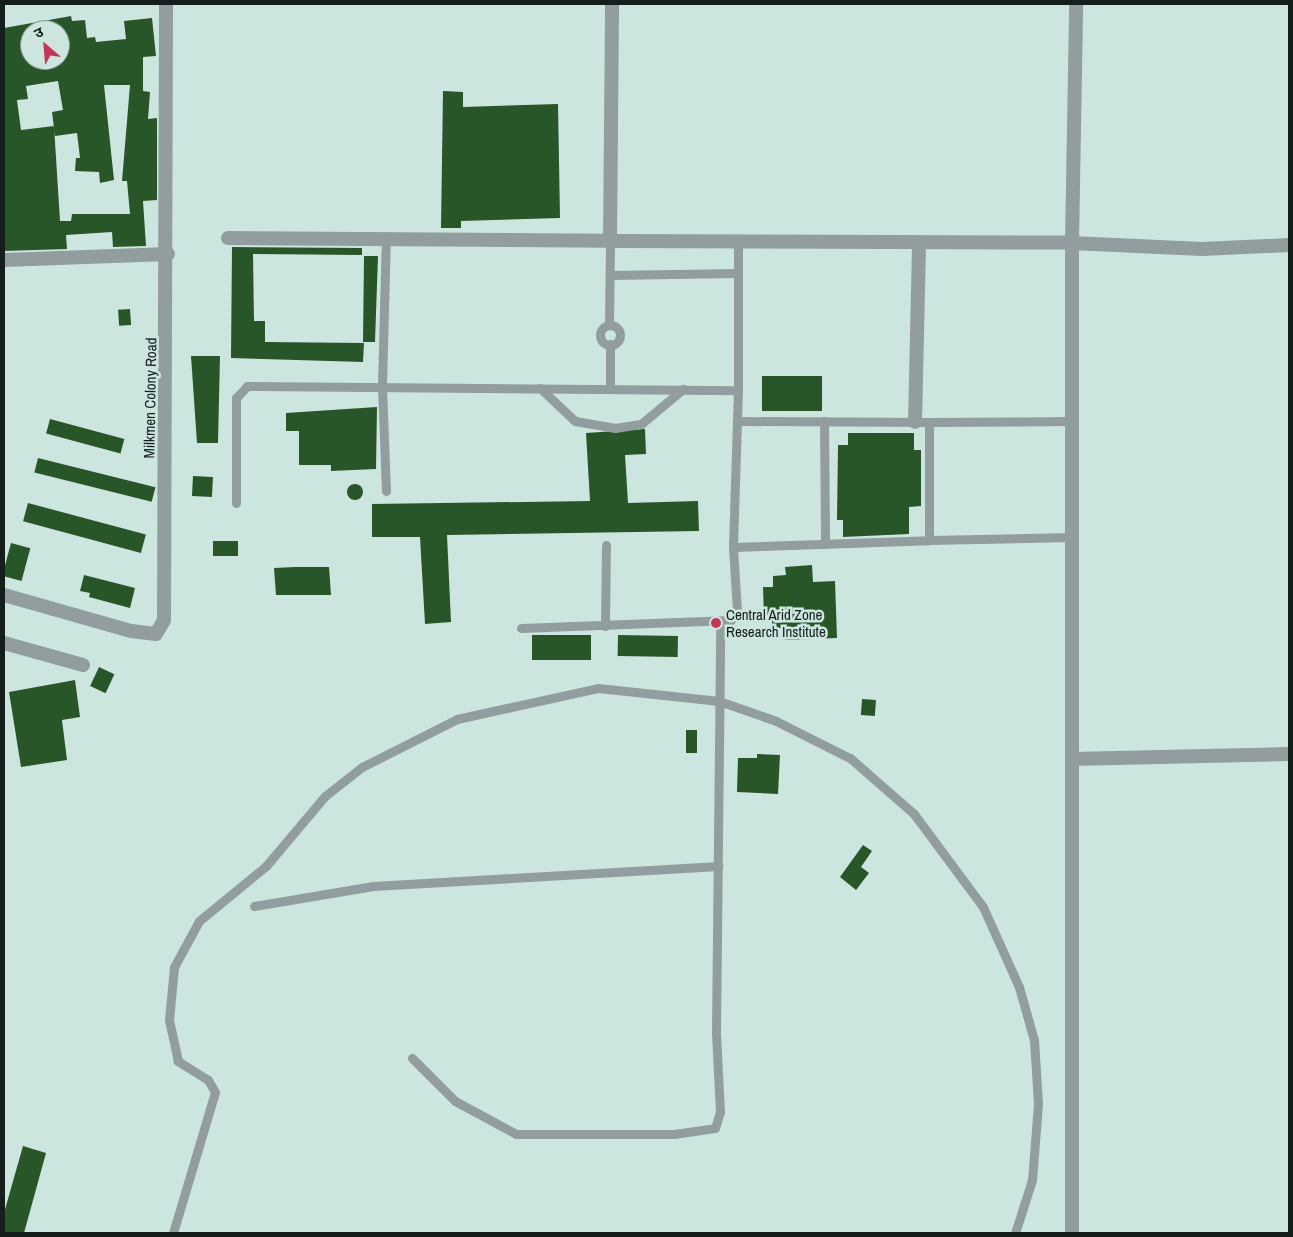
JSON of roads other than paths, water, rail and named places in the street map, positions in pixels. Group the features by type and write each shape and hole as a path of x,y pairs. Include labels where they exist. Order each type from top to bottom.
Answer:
{"street":[{"name":"Milkmen Colony Road","path":"4,595 131,631 156,634 164,620 168,254 166,4"},
{"path":"610,242 612,4"},
{"path":"1072,1233 1072,243 1076,4"},
{"path":"228,238 386,238 610,242 1072,243 1202,249 1289,245"},
{"path":"919,243 922,422"},
{"path":"4,260 168,254"},
{"path":"4,643 83,665"},
{"path":"1072,758 1289,754"}],"lane":[{"path":"386,238 382,386 386,490"},
{"path":"521,628 720,622 731,620 737,611 733,547 739,421 738,241"},
{"path":"610,242 609,325 600,333 610,344 610,389"},
{"path":"610,275 737,273"},
{"path":"609,325 620,334 610,344"},
{"path":"236,503 240,390 253,385 738,390"},
{"path":"540,388 574,421 615,428 641,424 683,389"},
{"path":"739,421 1072,421"},
{"path":"824,421 825,544"},
{"path":"922,422 930,540"},
{"path":"733,547 930,540 1072,538"},
{"path":"605,626 606,545"},
{"path":"412,1058 455,1101 516,1134 674,1134 715,1128 720,1112 718,866 720,622"},
{"path":"173,1233 216,1092 208,1080 178,1061 169,1020 174,967 198,921 266,866 325,796 362,767 457,719 598,688 719,701 776,721 850,758 914,814 983,907 1019,986 1034,1040 1038,1104 1032,1180 1015,1233"},
{"path":"254,906 373,886 718,866"}],"place":[{"name":"Central Arid Zone Research Institute","path":"716,623"}]}
